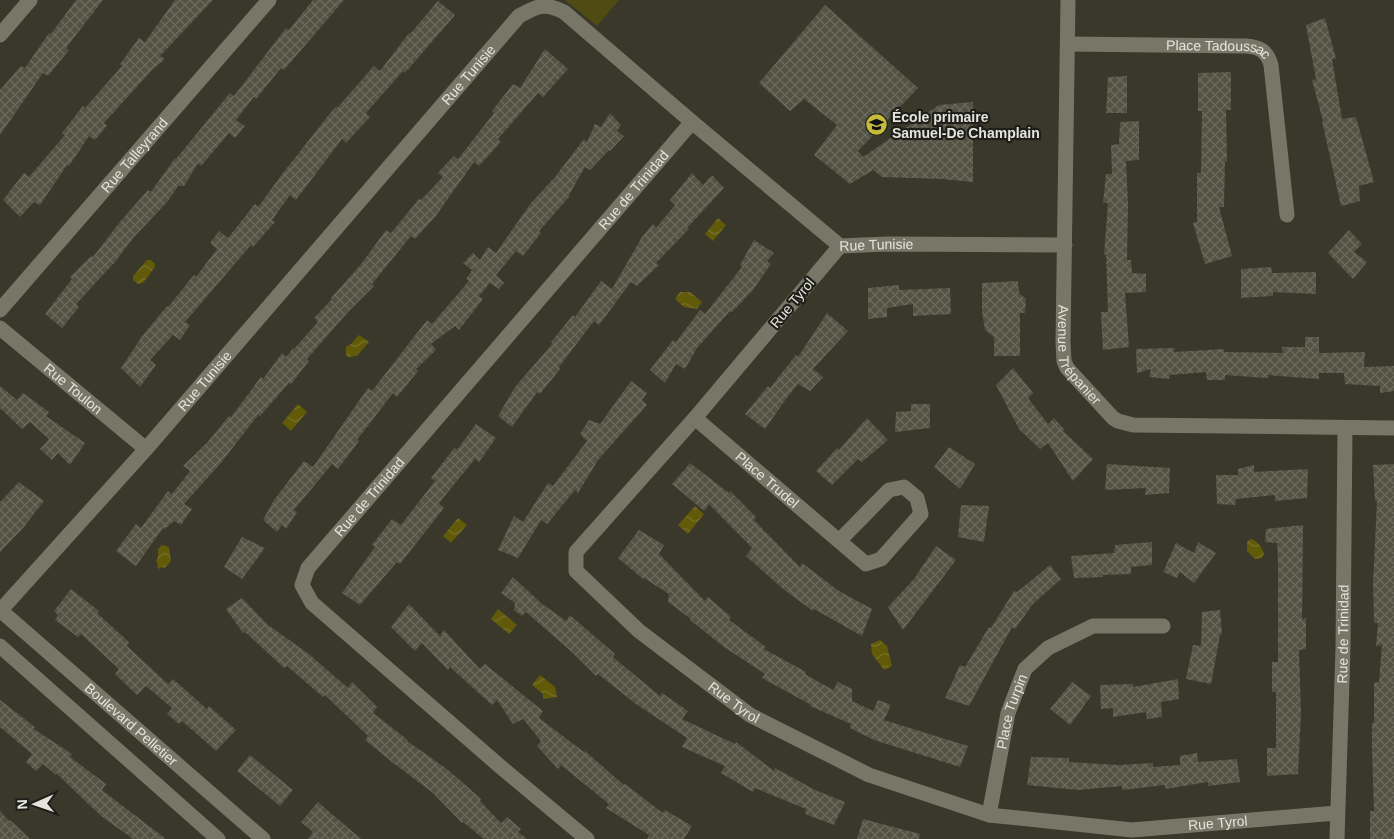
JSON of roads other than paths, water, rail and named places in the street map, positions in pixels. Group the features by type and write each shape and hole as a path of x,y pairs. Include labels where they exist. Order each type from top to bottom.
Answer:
{"street":[{"path":"0,35 30,0"},
{"name":"Rue Talleyrand","path":"0,310 269,0"},
{"name":"Avenue Trépanier","path":"1068,0 1063,342 1064,361 1071,373 1118,422 1143,426 1394,428"},
{"name":"Rue Tunisie","path":"0,610 146,449 519,16 536,6 551,6 564,12 840,246 888,244 1065,245"},
{"name":"Place Tadoussac","path":"1068,44 1246,46 1260,48 1269,57 1271,65 1287,215"},
{"name":"Rue de Trinidad","path":"587,839 312,603 302,585 308,568 692,122"},
{"name":"Rue Tyrol","path":"840,246 695,418 576,552 576,571 639,631 750,715 868,776 989,815 1132,830 1336,813"},
{"name":"Rue Toulon","path":"0,328 146,449"},
{"name":"Place Trudel","path":"695,418 839,541 866,564 881,559 921,514 917,498 904,487 889,490 839,541"},
{"name":"Rue de Trinidad","path":"1337,839 1336,813 1343,648 1345,428"},
{"name":"Boulevard Pelletier","path":"0,610 263,839"},
{"name":"Place Turpin","path":"989,815 1008,713 1025,669 1048,648 1093,626 1164,626"},
{"name":"Boulevard Pelletier","path":"0,646 218,839"}],"water":[{"path":"718,218 726,225 713,241 705,234"},
{"path":"147,260 151,260 155,267 143,283 138,284 133,280 133,276"},
{"path":"680,292 690,292 702,302 697,309 684,307 675,299"},
{"path":"359,335 369,342 357,356 348,357 346,355 346,347"},
{"path":"298,404 307,412 291,431 282,423"},
{"path":"695,506 704,514 688,534 678,525"},
{"path":"458,518 467,525 451,543 443,536"},
{"path":"1250,539 1255,540 1261,547 1264,554 1262,558 1255,559 1247,551 1247,542"},
{"path":"162,545 169,547 171,561 165,568 161,567 159,569 156,561 158,549"},
{"path":"498,609 517,625 509,634 491,619"},
{"path":"880,640 887,646 892,666 884,670 872,654 871,644"},
{"path":"540,675 555,687 557,697 543,699 543,694 532,685"}],"place":[{"name":"École primaire Samuel-De Champlain","path":"876,125"}]}
